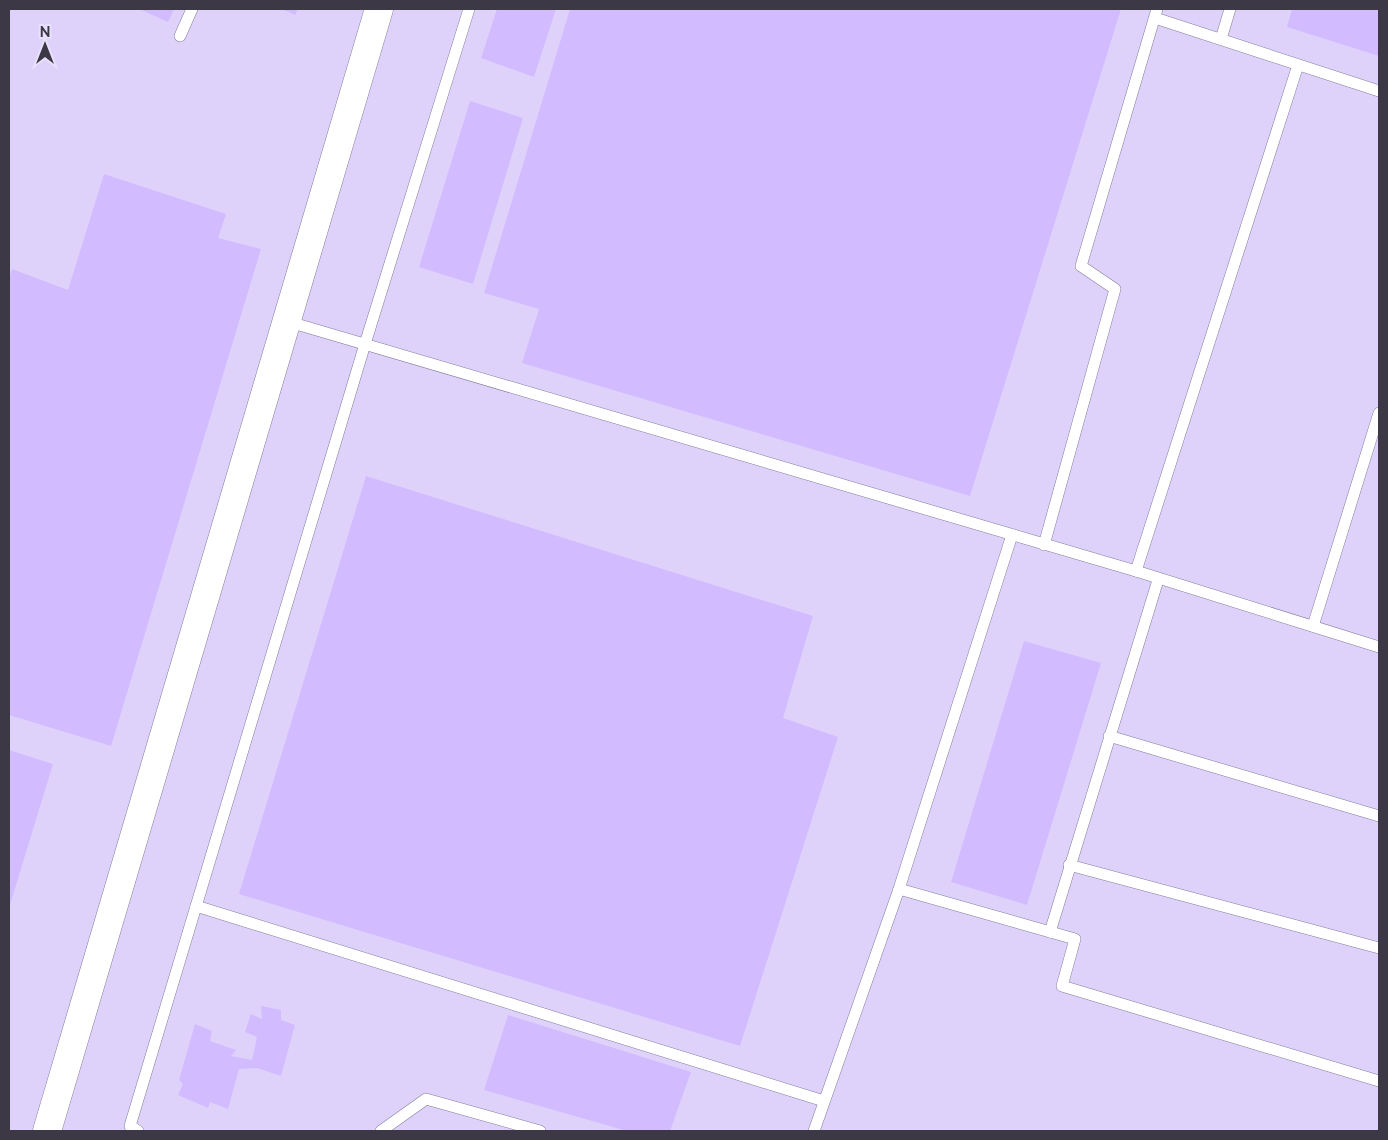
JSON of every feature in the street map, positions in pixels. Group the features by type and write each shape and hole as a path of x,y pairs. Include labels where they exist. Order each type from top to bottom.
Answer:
{"street":[{"path":"47,1131 379,9"}],"lane":[{"path":"180,36 192,9"},
{"path":"138,1131 130,1126 365,344 469,9"},
{"path":"1221,39 1230,9"},
{"path":"1044,545 1115,289 1081,266 1156,13 1221,39 1379,92"},
{"path":"1136,571 1298,65"},
{"path":"286,320 1136,571 1158,580 1379,647"},
{"path":"1313,626 1379,413"},
{"path":"814,1131 899,889 1012,535"},
{"path":"1050,932 1158,580"},
{"path":"1110,736 1379,816"},
{"path":"1069,865 1379,948"},
{"path":"899,889 1075,939 1062,986 1379,1081"},
{"path":"196,906 824,1101"},
{"path":"381,1131 426,1099 540,1131"}],"shaded area":[{"path":"9,9 1379,9 1379,1131 9,1131"}],"building":[{"path":"139,9 174,9 168,22"},
{"path":"282,9 298,9 295,15"},
{"path":"497,9 556,9 534,77 481,58"},
{"path":"570,9 1121,9 970,496 522,363 539,309 484,293"},
{"path":"1292,9 1379,9 1379,56 1287,27"},
{"path":"470,101 523,118 473,284 419,267"},
{"path":"104,174 226,214 218,238 261,249 111,746 9,715 9,279 12,269 68,290"},
{"path":"366,476 813,616 783,718 838,737 740,1046 239,894"},
{"path":"1024,641 1101,663 1027,905 951,882"},
{"path":"9,750 53,764 9,908"},
{"path":"261,1006 281,1010 281,1020 295,1025 281,1076 257,1068 239,1069 228,1109 210,1102 208,1108 178,1095 183,1084 179,1080 195,1024 212,1031 210,1041 236,1050 231,1056 252,1060 257,1037 245,1032 251,1014 262,1019"},
{"path":"508,1015 691,1072 670,1131 627,1131 484,1090"}]}
